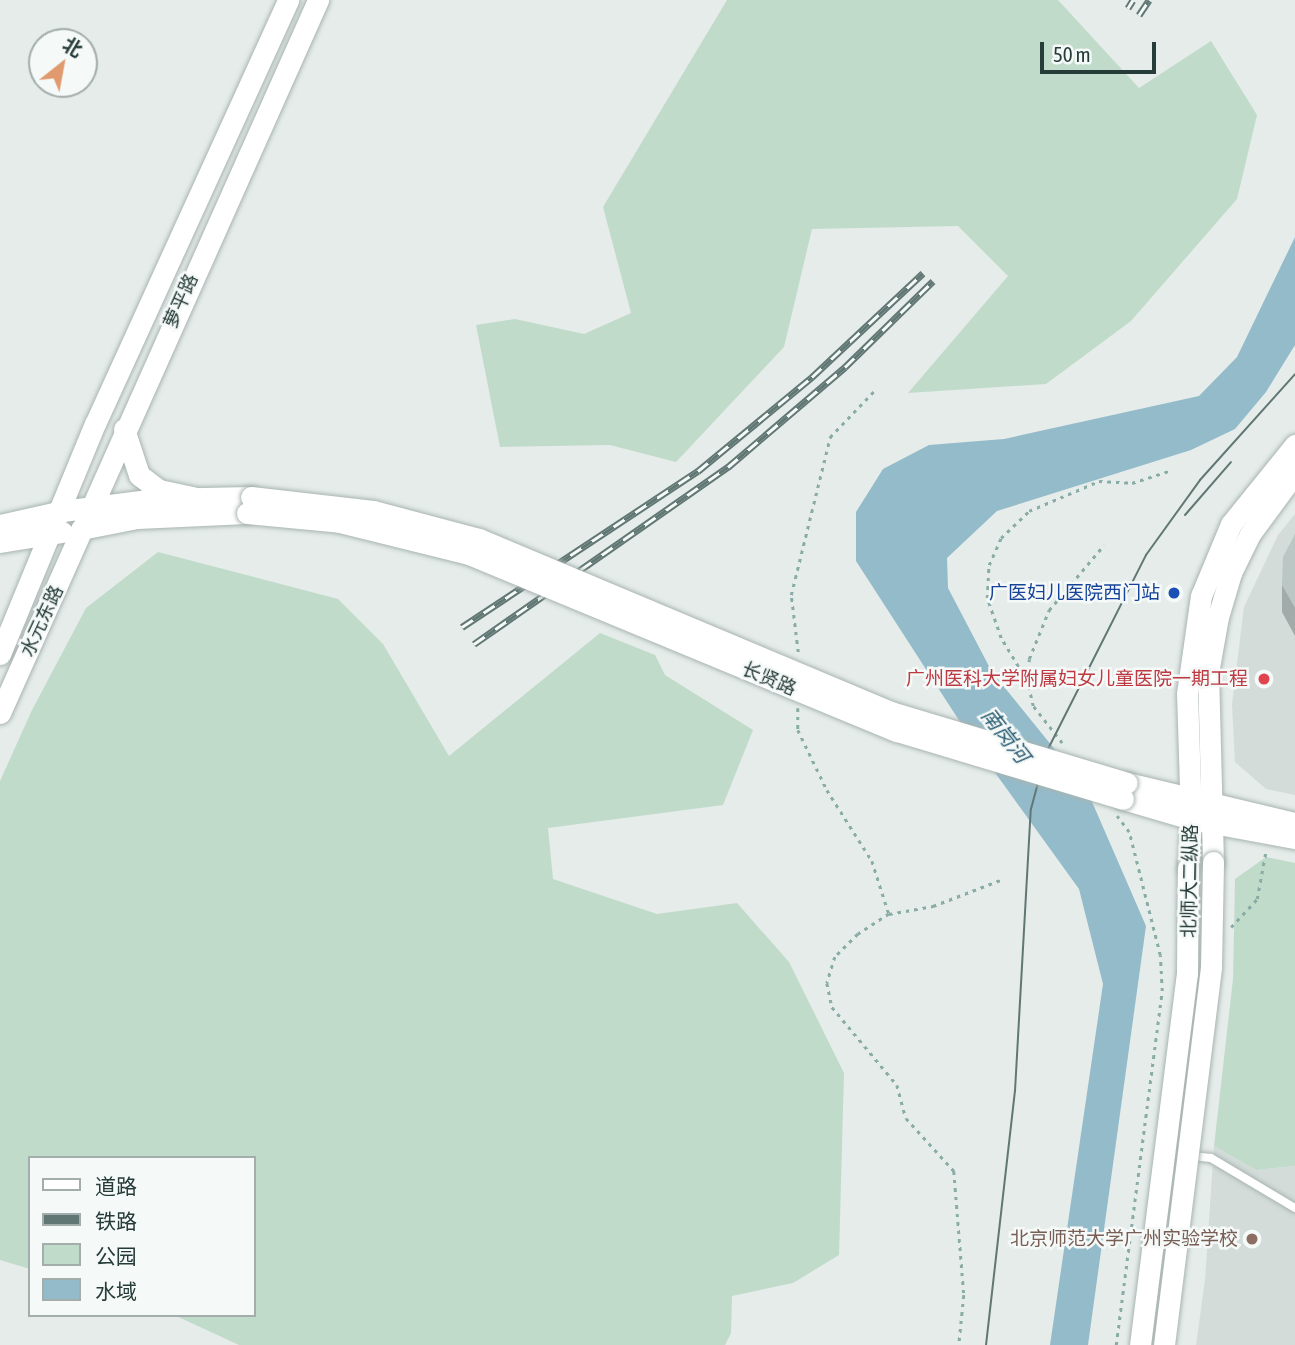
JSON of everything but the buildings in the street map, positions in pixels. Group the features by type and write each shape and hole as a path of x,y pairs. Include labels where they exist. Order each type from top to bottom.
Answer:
{"street":[{"name":"萝平路","path":"52,533 176,242 288,0"},
{"name":"萝平路","path":"81,529 318,0"},
{"path":"124,429 139,475 159,490 249,505"},
{"name":"北师大二纵路","path":"1140,1345 1187,973 1190,809 1187,694 1201,596 1231,524 1295,445"},
{"name":"北师大二纵路","path":"1164,1345 1211,967 1213,862 1208,673 1218,617 1231,573 1250,534 1295,473"},
{"path":"0,525 62,511 192,497"},
{"path":"0,542 137,518 249,505"},
{"name":"长贤路","path":"249,505 340,522 469,554 897,732 1121,798 1212,814 1295,838"},
{"name":"水元东路","path":"0,713 81,529"},
{"name":"水元东路","path":"0,654 52,533"},
{"name":"长贤路","path":"1212,814 1295,822"}],"lane":[{"path":"1166,1153 1189,1153 1211,1158 1292,1206"}],"path":[{"path":"798,654 791,595 830,437 876,389"},
{"path":"1065,748 1033,706 1027,681 1001,638 987,598 989,565 1001,538 1028,511 1099,481 1132,483 1170,471"},
{"path":"1027,681 1029,659 1049,610 1104,545"},
{"path":"798,704 798,730 827,790 872,861 889,914"},
{"path":"1116,1345 1162,991 1160,955 1121,798"},
{"path":"959,1345 964,1295 954,1171 906,1118 897,1085 832,1007 827,983 835,957 858,934 889,914 933,906 1003,879"}],"shaded area":[{"name":"广州医科大学附属妇女儿童医院一期工程","path":"1295,514 1295,795 1266,789 1235,762 1232,704 1244,607 1278,535"},
{"name":"北京师范大学广州实验学校","path":"1214,1146 1256,1170 1295,1166 1295,1345 1196,1345 1205,1280"}],"green space":[{"path":"727,0 1058,0 1139,88 1211,41 1257,115 1237,199 1131,321 1046,384 908,393 1008,276 958,226 812,229 784,347 676,462 610,445 500,447 476,325 515,319 584,334 631,313 603,207"},
{"path":"158,552 338,599 383,644 449,756 600,633 655,655 665,675 753,730 723,805 548,828 553,879 657,914 737,903 789,962 844,1073 839,1255 793,1283 732,1296 731,1333 725,1345 239,1345 178,1317 256,1317 256,1156 28,1156 28,1268 0,1260 0,781 32,710 86,608"},
{"path":"1266,857 1295,863 1295,1166 1256,1170 1214,1146 1233,979 1235,879"}],"water":[{"name":"南岗河","path":"1295,237 1295,345 1266,392 1235,429 1191,450 997,511 947,558 948,588 992,672 1086,788 1146,926 1088,1345 1050,1345 1103,984 1079,889 973,742 856,561 856,512 883,469 929,445 1004,439 1199,396 1237,357"}],"tram line":[{"path":"986,1345 1015,1091 1031,809 1046,753 1146,555 1200,480 1295,374"},
{"path":"1185,515 1231,462"}],"railway":[{"path":"1128,8 1133,0"},
{"path":"1139,15 1149,0"},
{"path":"462,627 698,471 812,377 923,273"},
{"path":"474,644 728,467 845,367 933,281"}],"place":[{"name":"广医妇儿医院西门站","path":"1174,593"},
{"name":"广州医科大学附属妇女儿童医院一期工程","path":"1264,679"},
{"name":"北京师范大学广州实验学校","path":"1252,1239"}]}
